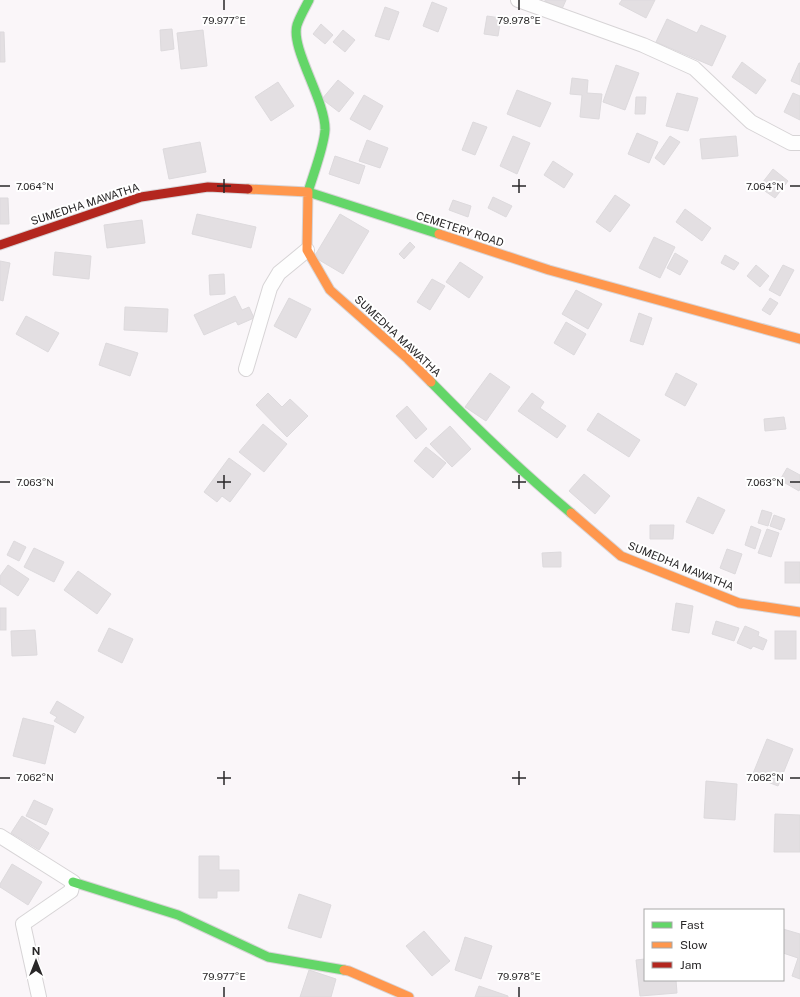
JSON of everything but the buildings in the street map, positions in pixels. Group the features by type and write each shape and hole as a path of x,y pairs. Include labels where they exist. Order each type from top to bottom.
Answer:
{"street":[{"path":"246,369 270,288 279,272 307,250 308,192 325,130 320,107 297,41 298,26 309,0"},
{"path":"518,0 643,45 694,68 751,122 791,143 800,143"},
{"name":"SUMEDHA MAWATHA","path":"0,245 141,197 208,187 308,192"},
{"name":"CEMETERY ROAD","path":"308,192 549,270 800,339"},
{"name":"SUMEDHA MAWATHA","path":"307,250 330,290 408,359 464,416 525,473 621,556 739,603 800,612"},
{"path":"0,836 73,882 178,915 268,957 349,971 409,997"},
{"path":"39,997 23,924 71,891 73,882"}],"traffic: fast":[{"path":"309,0 298,22 296,35 303,61 324,118 325,130 320,153 308,192 439,234"},
{"path":"431,382 535,482 571,513"},
{"path":"73,882 178,915 268,957 344,970"}],"traffic: slow":[{"path":"248,189 308,192 307,250 330,290 408,359 431,382"},
{"path":"439,234 549,270 800,339"},
{"path":"571,513 621,556 739,603 800,612"},
{"path":"344,970 409,997"}],"traffic: jam":[{"path":"0,245 141,197 208,187 248,189"}]}
